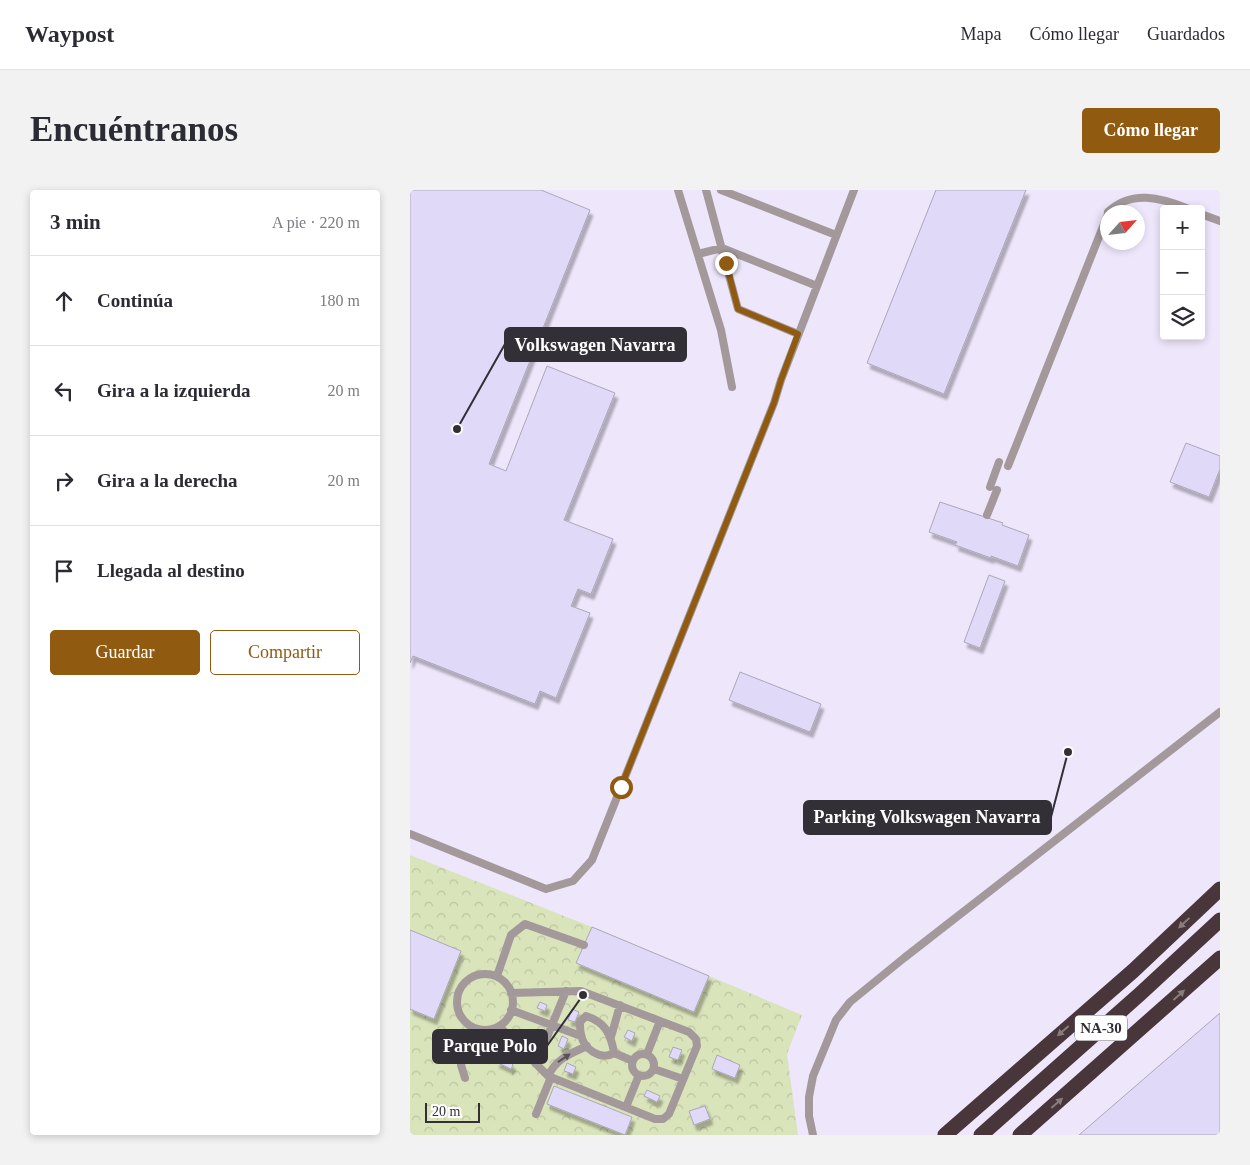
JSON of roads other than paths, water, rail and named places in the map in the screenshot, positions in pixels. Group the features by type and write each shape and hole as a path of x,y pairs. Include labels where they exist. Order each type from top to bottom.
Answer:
{"highway":[{"path":"945,1135 1133,971 1220,889"},
{"name":"NA-30","path":"981,1135 1140,994 1220,920"},
{"path":"1020,1135 1158,1015 1220,958"}],"lane":[{"path":"678,190 721,330 732,387"},
{"path":"706,190 738,309 798,334"},
{"path":"721,190 836,235"},
{"path":"410,834 546,889 573,881 592,860 771,412 798,334 854,190"},
{"path":"1115,205 1127,195 1137,193 1154,195 1179,205"},
{"path":"1205,215 1220,221"},
{"path":"1008,466 1100,233"},
{"path":"698,254 722,248 817,286"},
{"path":"987,515 999,462"},
{"path":"813,1135 809,1116 809,1096 813,1076 836,1020 850,1002 1220,712"},
{"path":"497,976 511,935 525,924 584,945"},
{"path":"485,973 497,976 506,983 511,992 513,1004 510,1015 499,1026 483,1030 472,1028 458,1013 456,1002 458,992 464,982 474,976 485,973"},
{"path":"536,1064 566,991"},
{"path":"499,1026 550,1076 655,1119 663,1119 669,1114 697,1046 696,1039 689,1032 581,991 511,992"},
{"path":"610,1039 620,1005"},
{"path":"511,1010 581,1036"},
{"path":"586,1016 596,1019 609,1032 614,1053 601,1057 587,1046 581,1036 580,1022 586,1016"},
{"path":"647,1054 660,1021"},
{"path":"465,1078 461,1065 472,1028"},
{"path":"536,1114 553,1065 587,1046"},
{"path":"614,1053 633,1061"},
{"path":"647,1054 654,1060 654,1069 648,1075 639,1075 633,1069 633,1061 638,1055 647,1054"},
{"path":"654,1069 683,1080"},
{"path":"626,1107 639,1075"}],"place":[{"name":"Volkswagen Navarra","path":"457,429"},
{"name":"Parking Volkswagen Navarra","path":"1068,752"},
{"name":"Parque Polo","path":"583,995"}]}
